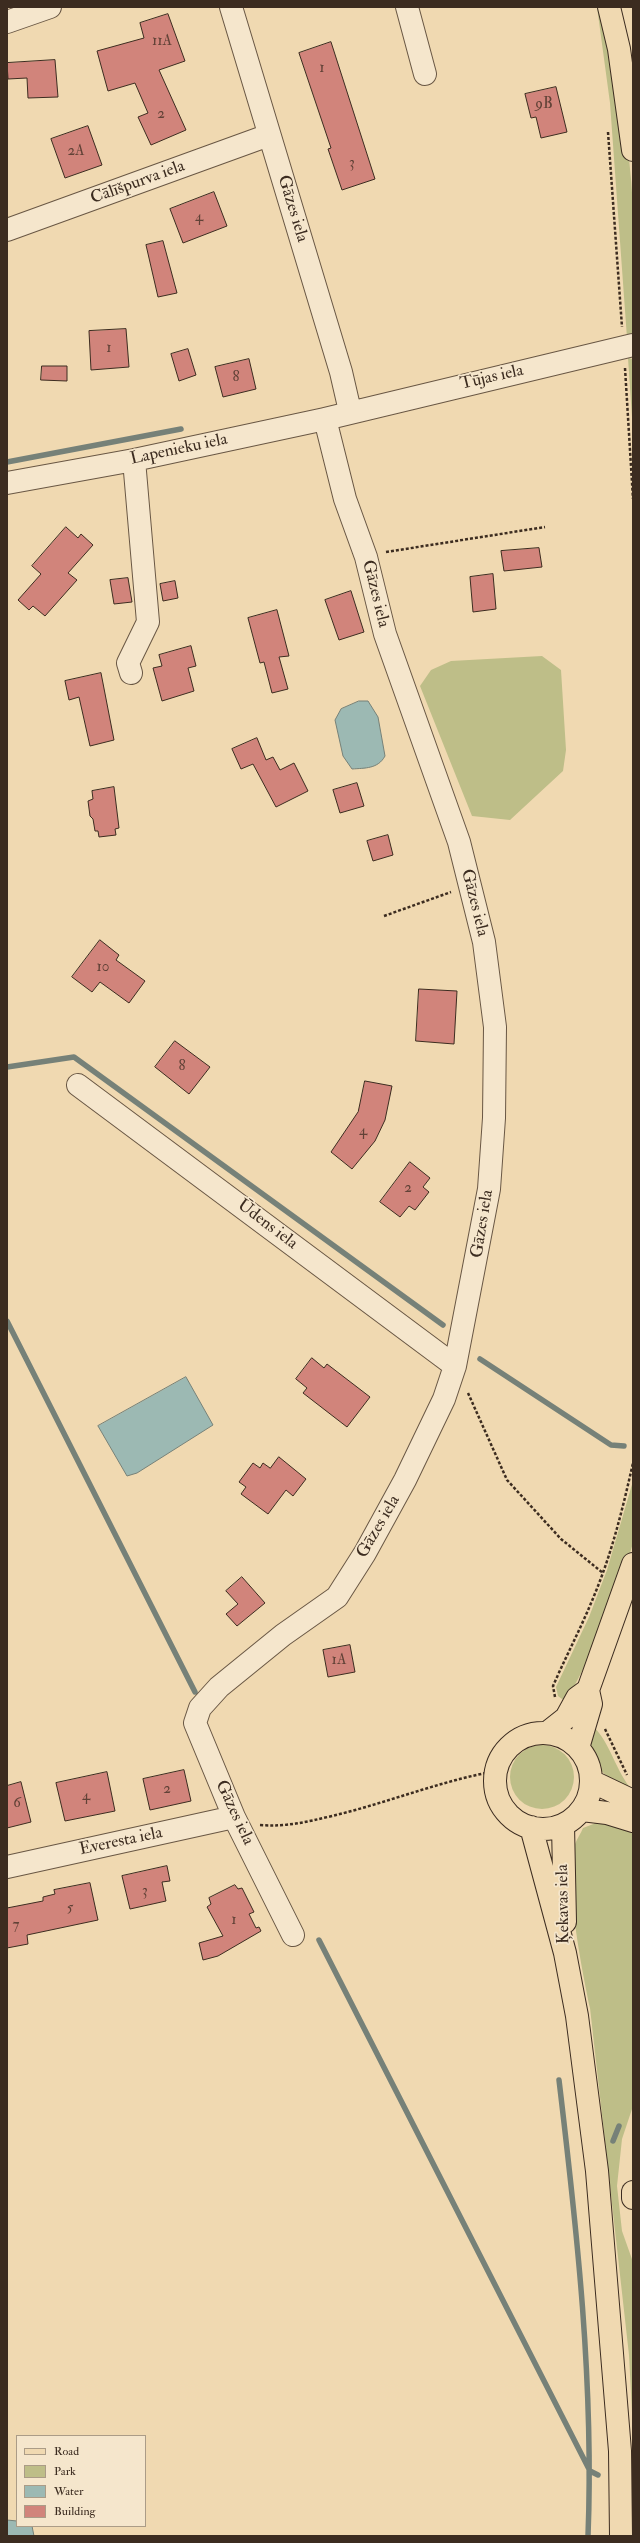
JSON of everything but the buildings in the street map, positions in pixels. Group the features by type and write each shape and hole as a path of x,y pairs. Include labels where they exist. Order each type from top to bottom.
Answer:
{"main road":[{"path":"609,7 619,49 633,150"},
{"path":"578,1748 591,1704 588,1690 633,1564"},
{"path":"547,1733 566,1718 577,1698 588,1690"},
{"path":"547,1733 568,1740 578,1748 588,1764 591,1781 589,1794 582,1810 563,1825 551,1829 531,1827 518,1823 506,1812 497,1798 494,1781 496,1771 506,1750 519,1739 535,1734 547,1733"},
{"path":"591,1781 632,1790"},
{"path":"582,1810 607,1813 633,1821"},
{"name":"Ķekavas iela","path":"563,1825 565,1953"},
{"name":"Ķekavas iela","path":"531,1827 565,1953"},
{"path":"565,1953 576,2016 597,2171 620,2451 621,2536"},
{"path":"633,2192 633,2198"}],"street":[{"path":"7,22 50,7"},
{"name":"Gāzes iela","path":"231,7 341,372 350,412"},
{"path":"407,7 425,74"},
{"name":"Cālīšpurva iela","path":"7,230 269,135"},
{"name":"Tūjas iela","path":"350,412 628,346"},
{"name":"Lapenieku iela","path":"7,483 134,460 350,412"},
{"name":"Gāzes iela","path":"293,1935 236,1820 195,1723 200,1708 225,1682 283,1635 336,1597 365,1553 405,1480 444,1399 456,1366 489,1189 494,1118 495,1027 484,942 459,842 385,634 366,556 345,499 325,418"},
{"path":"131,673 128,663 148,622 134,460"},
{"name":"Ūdens iela","path":"78,1085 456,1366"},
{"name":"Everesta iela","path":"7,1867 236,1820"}],"path":[{"path":"608,127 628,346 633,499"},
{"path":"366,556 545,527"},
{"path":"384,916 470,886"},
{"path":"456,1366 507,1480 561,1538 603,1572"},
{"path":"556,1700 553,1686 584,1620 603,1572 621,1518 633,1463"},
{"path":"603,1726 632,1790"},
{"path":"236,1820 283,1827 371,1807 462,1777 496,1771"}],"green space":[{"path":"597,7 604,7 622,107 629,157 634,240 633,335 627,338 610,103"},
{"path":"628,358 633,359 633,432"},
{"path":"542,656 561,670 566,750 563,771 510,820 472,816 420,686 431,670 451,661"},
{"path":"633,1481 633,1543 630,1553 592,1652 566,1702 558,1696 556,1687 589,1617 607,1570"},
{"path":"592,1725 604,1740 622,1775 633,1791 612,1780 598,1767 593,1758 591,1749 590,1738"},
{"path":"542,1745 560,1751 568,1759 574,1777 568,1795 560,1803 542,1809 524,1803 516,1795 510,1777 516,1759 524,1751"},
{"path":"596,1823 616,1826 633,1833 633,2106 622,2139 617,2186 622,2231 633,2262 633,2432 629,2355 590,2008 575,1925 573,1902 572,1860 575,1844 583,1828"}],"water":[{"path":"359,701 368,701 378,717 385,756 375,766 352,769 343,756 335,720 341,709"},
{"path":"186,1377 213,1425 137,1473 127,1476 98,1426"},
{"path":"7,2520 16,2521 16,2527 32,2527 34,2536 7,2536"}],"waterway":[{"path":"7,462 181,429"},
{"path":"7,1067 74,1057 443,1325"},
{"path":"7,1321 195,1692"},
{"path":"480,1359 611,1445 624,1446"},
{"path":"319,1940 590,2471 598,2475"},
{"path":"559,2080 578,2251 586,2365 589,2422 588,2536"},
{"path":"613,2141 619,2126"}]}
